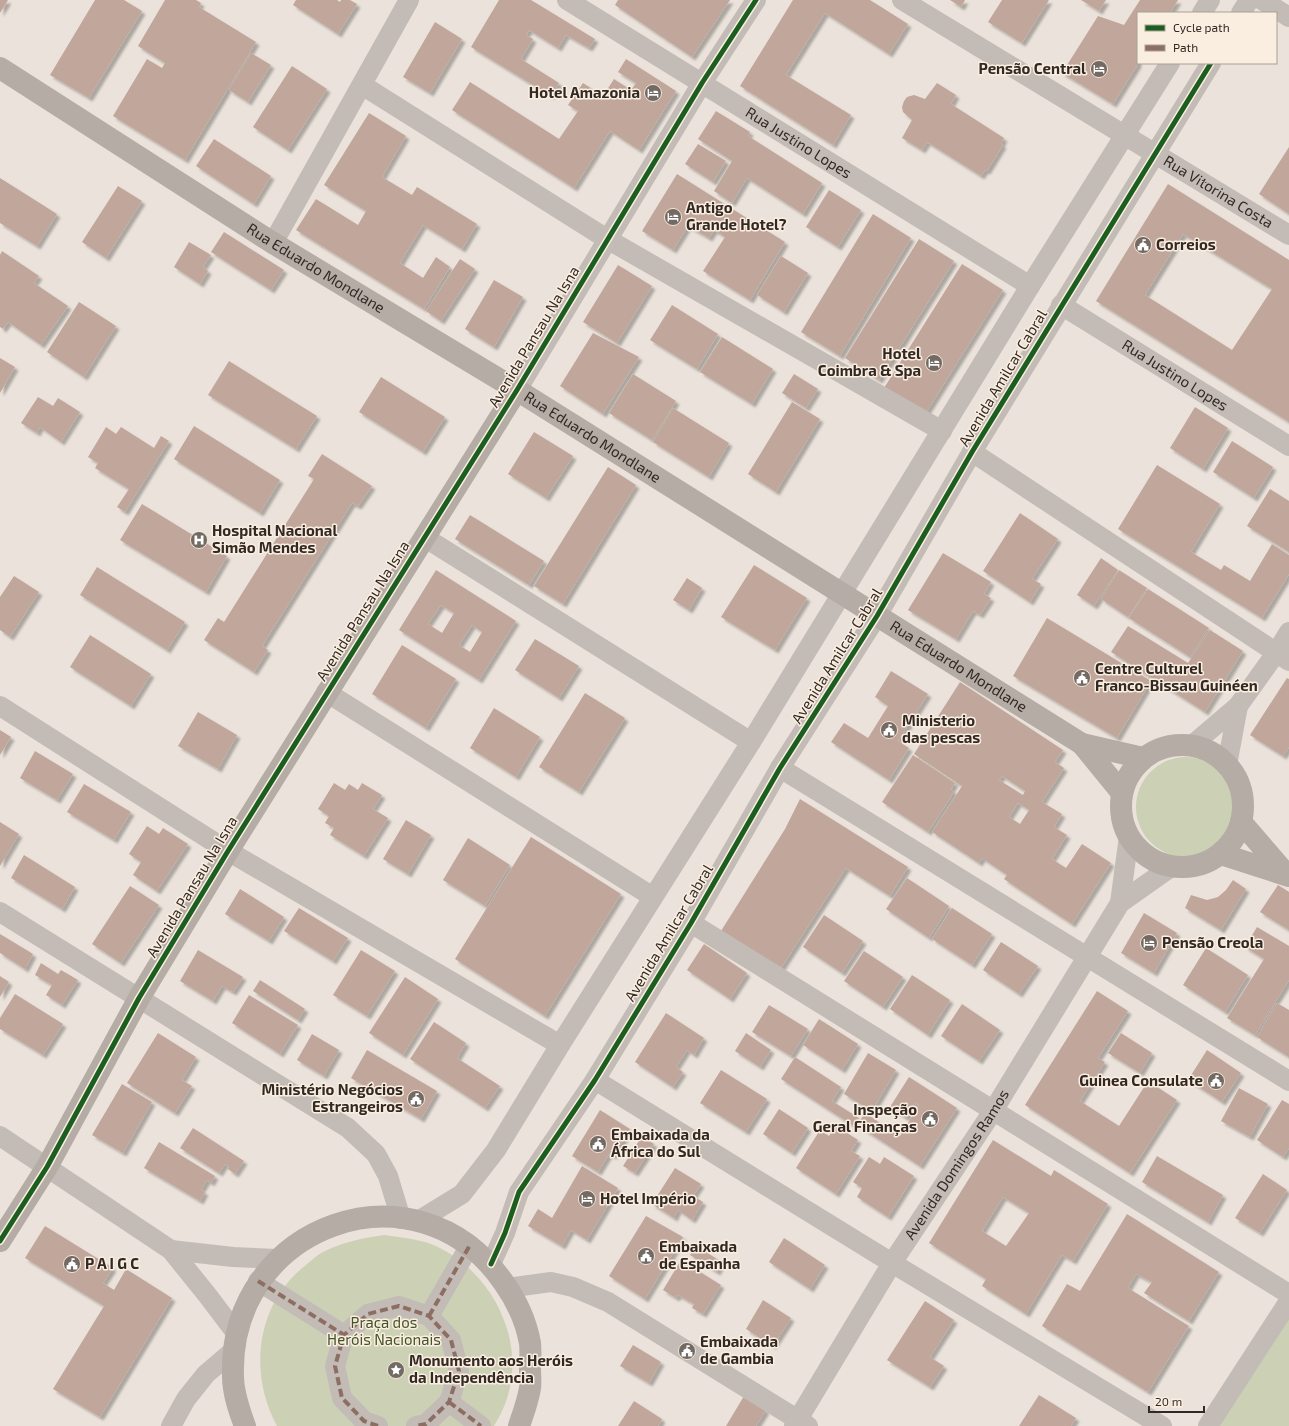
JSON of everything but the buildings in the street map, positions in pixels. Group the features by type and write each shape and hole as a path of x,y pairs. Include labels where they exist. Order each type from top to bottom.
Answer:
{"street":[{"path":"273,243 408,0"},
{"name":"Rua Justino Lopes","path":"567,0 1030,286"},
{"name":"Avenida Pansau Na Isna","path":"0,1241 47,1167 139,998 228,851 326,692 517,390 702,83 756,0"},
{"name":"Rua Vitorina Costa","path":"902,0 1125,134 1289,235"},
{"path":"1203,12 1210,0"},
{"path":"1242,12 1249,0"},
{"path":"1262,0 1289,17"},
{"name":"Avenida Amilcar Cabral","path":"409,1220 462,1194 496,1150 560,1044 751,742 1030,286 1169,64"},
{"name":"Avenida Amilcar Cabral","path":"491,1264 505,1233 519,1192 595,1080 691,923 780,768 877,616 972,452 1210,64"},
{"name":"Rua Eduardo Mondlane","path":"0,68 273,243 517,390 842,592 877,616 1082,744 1122,793"},
{"path":"362,85 607,239 942,431"},
{"name":"Rua Justino Lopes","path":"1061,305 1289,446"},
{"path":"972,452 1283,657"},
{"path":"424,537 751,742"},
{"path":"1191,746 1238,706 1283,657 1289,632"},
{"path":"326,692 653,897"},
{"path":"0,706 228,851 560,1044"},
{"path":"1227,765 1238,706"},
{"name":"Rua Eduardo Mondlane","path":"1082,744 1143,758"},
{"path":"1191,746 1213,754 1227,765 1241,792 1243,807 1241,822 1231,843 1220,854 1205,863 1188,867 1171,867 1157,862 1141,852 1129,836 1123,823 1121,808 1122,793 1128,777 1143,758 1166,747 1191,746"},
{"path":"780,768 1289,1081"},
{"path":"1241,822 1287,875"},
{"name":"Avenida Domingos Ramos","path":"1120,903 1129,836"},
{"path":"1220,854 1287,875"},
{"name":"Avenida Domingos Ramos","path":"800,1424 892,1263 993,1111 1120,903 1171,867"},
{"path":"0,912 348,1128 376,1154 409,1220"},
{"path":"691,923 1289,1294"},
{"path":"595,1080 892,1263 1162,1426"},
{"path":"0,1136 171,1250 208,1296 234,1342"},
{"path":"245,1426 237,1405 232,1378 234,1342 244,1306 258,1281 277,1259 307,1236 342,1222 380,1216 409,1220 445,1231 470,1245 491,1264 516,1301 530,1343 530,1388 519,1426"},
{"path":"430,1316 470,1245"},
{"path":"171,1250 233,1257 277,1259"},
{"path":"258,1281 344,1335"},
{"path":"507,1288 550,1282 573,1287 601,1299 800,1424"},
{"path":"1208,1426 1289,1301"},
{"path":"368,1424 342,1398 335,1366 344,1335 368,1314 399,1306 430,1316 451,1340 458,1371 449,1402 426,1424 416,1426"},
{"path":"171,1426 186,1400 234,1342"},
{"path":"449,1402 481,1426"}],"green space":[{"path":"1186,757 1205,760 1222,771 1233,788 1236,807 1233,826 1222,843 1205,854 1186,857 1167,854 1150,843 1139,826 1136,807 1139,788 1150,771 1167,760"},
{"name":"Praça dos Heróis Nacionais","path":"384,1235 420,1241 440,1248 460,1260 477,1276 491,1294 502,1314 509,1336 512,1359 511,1382 505,1404 494,1426 277,1426 268,1405 262,1384 260,1362 262,1340 267,1319 276,1299 289,1281 321,1253 346,1243"},
{"path":"1289,1286 1289,1426 1202,1426"}],"marked path":[{"path":"429,1316 470,1245"},
{"path":"258,1281 344,1335"},
{"path":"378,1426 364,1421 342,1398 335,1366 344,1335 368,1314 399,1306 429,1316 451,1340 459,1371 449,1402 426,1424 416,1426"},
{"path":"449,1402 481,1426"}],"cycle path":[{"path":"0,1241 47,1167 139,998 228,851 517,390 702,83 756,0"},
{"path":"491,1264 505,1233 519,1192 595,1080 691,923 780,768 877,616 972,452 1210,64"}],"place":[{"name":"Pensão Central","path":"1099,69"},
{"name":"Hotel Amazonia","path":"653,93"},
{"name":"Antigo Grande Hotel?","path":"673,217"},
{"name":"Correios","path":"1143,245"},
{"name":"Hotel Coimbra & Spa","path":"934,363"},
{"name":"Hospital Nacional Simão Mendes","path":"199,540"},
{"name":"Centre Culturel Franco-Bissau Guinéen","path":"1082,678"},
{"name":"Ministerio das pescas","path":"889,730"},
{"name":"Pensão Creola","path":"1149,943"},
{"name":"Guinea Consulate","path":"1216,1081"},
{"name":"Ministério Negócios Estrangeiros","path":"416,1099"},
{"name":"Inspeção Geral Finanças","path":"930,1119"},
{"name":"Embaixada da África do Sul","path":"598,1144"},
{"name":"Hotel Império","path":"587,1199"},
{"name":"Embaixada de Espanha","path":"646,1256"},
{"name":"P A I G C","path":"72,1264"},
{"name":"Embaixada de Gambia","path":"687,1351"},
{"name":"Monumento aos Heróis da Independência","path":"396,1370"}]}
